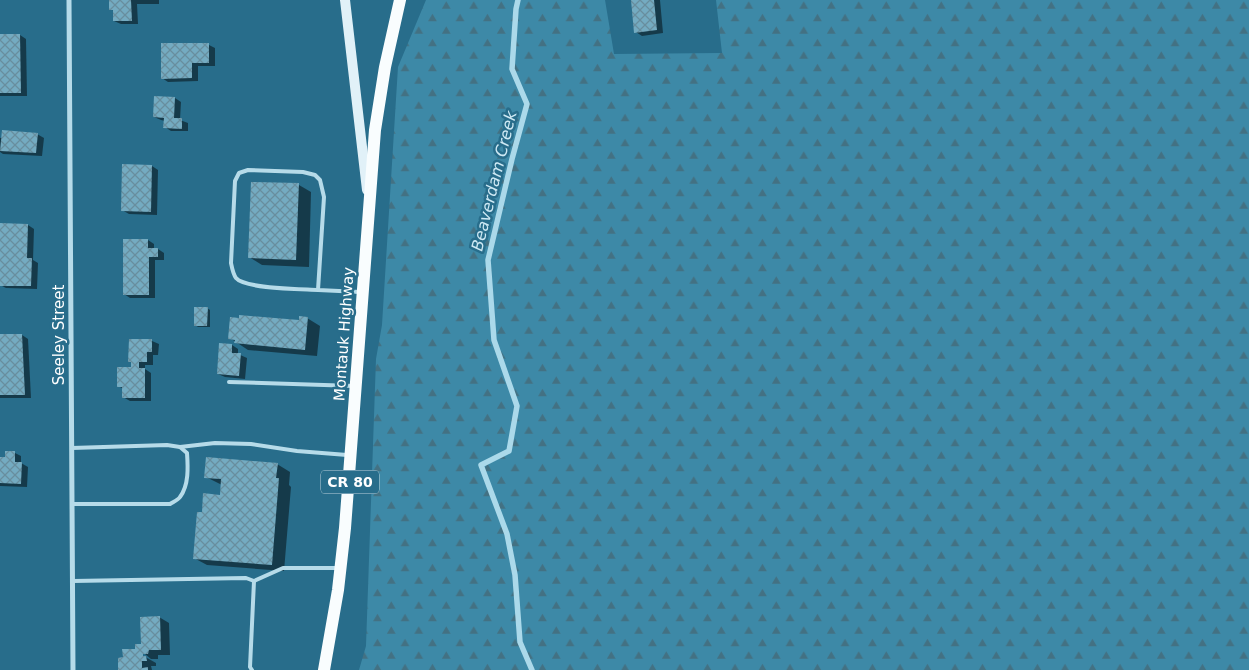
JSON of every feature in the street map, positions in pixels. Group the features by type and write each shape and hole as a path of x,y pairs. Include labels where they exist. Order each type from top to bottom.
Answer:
{"main road":[{"path":"345,0 368,209"},
{"name":"Montauk Highway","path":"324,670 332,632 341,568 352,455 368,209 378,108 400,0"}],"street":[{"name":"Seeley Street","path":"69,0 73,670"}],"lane":[{"path":"318,290 324,197 320,180 315,175 303,172 248,170 240,173 235,181 231,263 237,279 256,286 363,293"},
{"path":"229,382 357,386"},
{"path":"72,448 167,445 180,447 214,442 352,455"},
{"path":"72,504 170,504 180,498 186,483 188,470 187,453 180,447"},
{"path":"73,581 246,578 254,581 283,568 341,568"},
{"path":"252,670 250,667 254,581"}],"green space":[{"path":"426,0 605,0 614,54 722,53 716,0 1249,0 1249,670 359,670 366,646 376,359 382,325 398,67"}],"building":[{"path":"109,0 131,0 132,21 113,21 113,10 109,10"},
{"path":"631,0 654,0 657,30 634,33"},
{"path":"0,34 20,34 21,93 0,93"},
{"path":"161,43 209,43 209,63 192,63 192,78 161,79"},
{"path":"154,96 175,97 174,118 182,118 182,129 163,128 164,118 153,117"},
{"path":"2,130 38,133 36,153 0,151"},
{"path":"122,164 152,165 151,212 121,211"},
{"path":"251,182 299,183 296,260 248,258"},
{"path":"0,223 28,224 27,258 32,258 31,286 0,286"},
{"path":"123,239 148,239 148,248 158,248 158,257 149,257 149,295 123,295"},
{"path":"194,307 208,307 207,326 194,326"},
{"path":"239,315 299,320 299,316 308,317 305,350 234,343 235,340 228,339 230,317 239,318"},
{"path":"0,334 22,334 25,395 0,395"},
{"path":"129,339 152,339 152,352 147,352 147,362 139,362 139,368 145,368 145,398 122,398 122,387 117,387 117,367 131,367 131,362 128,362"},
{"path":"219,343 232,344 232,353 241,353 239,376 217,374"},
{"path":"5,451 15,451 15,462 22,462 21,484 0,483 0,457 5,457"},
{"path":"206,457 278,463 276,478 279,478 272,565 193,559 197,512 202,512 203,493 220,495 221,479 204,478"},
{"path":"160,616 161,650 149,650 148,654 143,654 143,656 146,656 147,661 142,661 142,668 148,667 148,670 118,670 118,658 123,657 122,649 135,649 135,644 141,644 140,617"}],"waterway":[{"name":"Beaverdam Creek","path":"518,0 512,69 527,104 488,260 494,340 517,406 509,451 481,465 507,534 515,575 520,642 532,670"}]}
